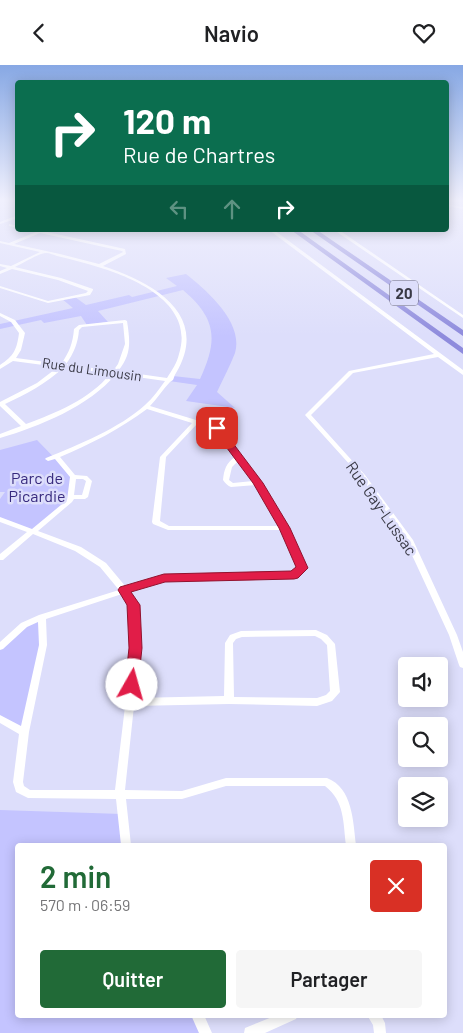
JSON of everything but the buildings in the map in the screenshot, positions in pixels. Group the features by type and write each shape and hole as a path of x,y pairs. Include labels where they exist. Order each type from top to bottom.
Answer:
{"highway":[{"name":"20","path":"316,246 463,352"},
{"name":"20","path":"336,246 463,334"}],"street":[{"path":"19,246 99,266 138,281 158,293 178,314 184,334 184,354 170,380 146,407 105,434 48,459"},
{"path":"99,266 125,253 124,250 106,246"},
{"path":"292,246 463,373"},
{"path":"360,246 463,317"},
{"path":"0,273 43,252"},
{"path":"0,265 59,279 91,291 88,294 48,301 0,287"},
{"path":"0,315 13,321 22,333 20,349 13,359 0,367"},
{"path":"0,435 26,427 59,413 95,393 117,372 126,355 129,331 125,321 81,326 77,329 78,343 64,365 46,380 0,404 26,427"},
{"name":"Rue Gay-Lussac","path":"439,355 351,372 308,415 363,475 409,541 453,635 463,665"},
{"name":"Rue du Limousin","path":"13,359 170,380"},
{"path":"0,647 24,625 42,617 164,578 294,575 302,568 285,528 258,483 217,428 146,407"},
{"path":"196,422 163,457 156,522 168,529 285,528"},
{"path":"0,558 70,501 73,477 56,456"},
{"path":"239,458 232,461 229,466 226,480 231,485 258,483"},
{"path":"70,497 85,497 89,481 85,477 73,477"},
{"path":"0,519 78,549 103,565 134,605 136,648 120,794 126,843"},
{"path":"42,617 43,645 24,732 18,782 20,789 28,794 182,795 226,782 328,782 337,788 344,798 351,843"},
{"path":"130,703 229,700 317,702 329,698 335,692 330,644 324,637 316,633 241,634 234,637 229,643 229,700"},
{"path":"0,719 24,732"},
{"path":"198,1018 206,1033"},
{"path":"250,1033 285,1018"},
{"path":"375,1018 379,1023 380,1033"}],"green space":[{"path":"186,274 213,298 229,319 234,330 236,341 235,353 217,392 235,408 186,401 197,385 169,381 173,376 200,379 210,353 211,331 208,321 203,311 183,290 98,311 108,322 87,325 81,316 44,323 41,320 0,329 0,324 73,308 62,299 75,297 86,305 129,295 132,297 177,286 166,278"},
{"name":"Parc de Picardie","path":"37,440 73,477 70,501 35,531 0,521 0,499 5,492 0,492 0,450"},
{"path":"42,617 43,645 24,732 0,719 0,647 24,625"},
{"path":"0,810 122,814 126,843 15,843 15,1018 198,1018 206,1033 0,1033"}],"route":[{"path":"132,685 136,648 134,605 124,590 164,578 294,575 302,568 285,528 258,483 217,428"}]}
